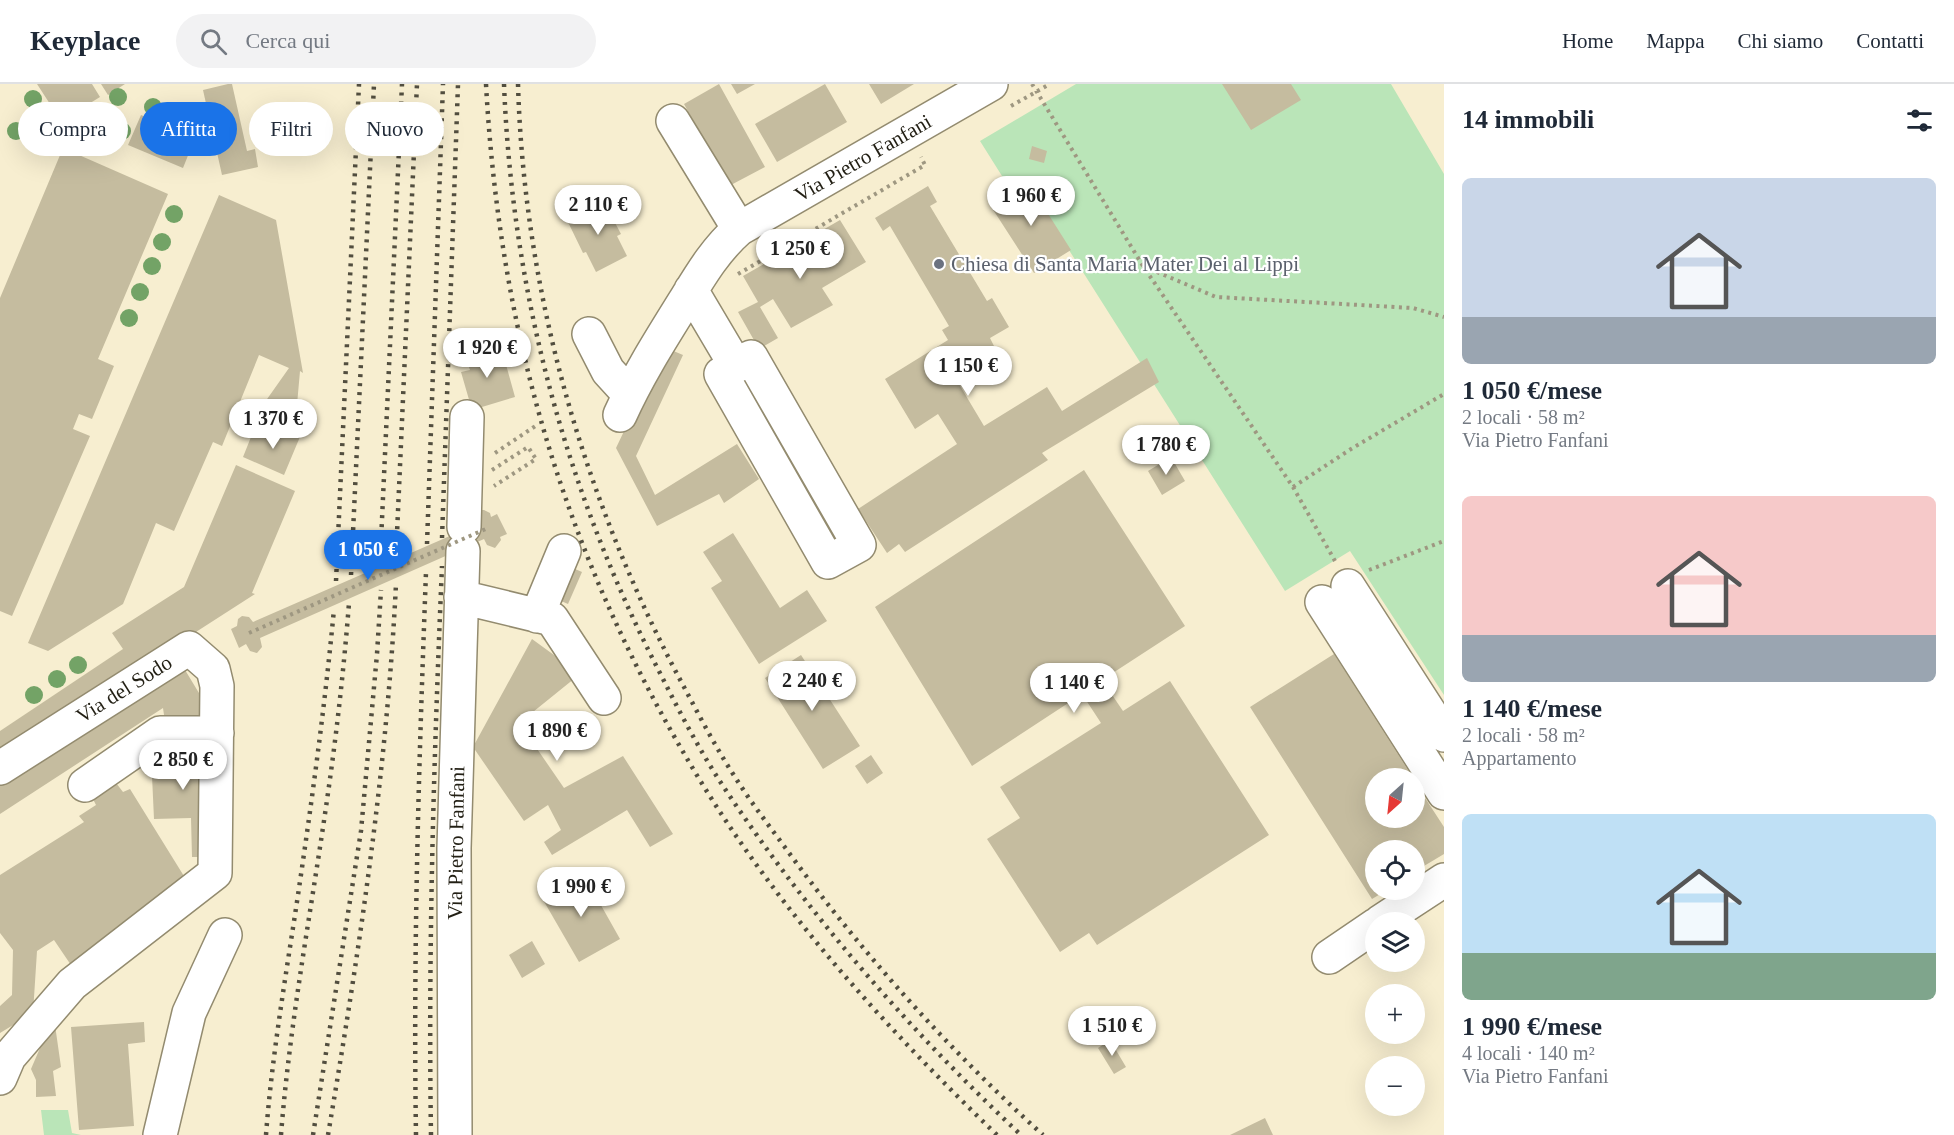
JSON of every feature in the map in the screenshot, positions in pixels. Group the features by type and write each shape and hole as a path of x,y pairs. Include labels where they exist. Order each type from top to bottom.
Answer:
{"street":[{"name":"Via Pietro Fanfani","path":"589,334 625,404 691,290 720,247 739,229 999,96"},
{"path":"673,121 739,229"},
{"path":"691,290 736,366"},
{"path":"751,357 859,544 828,562 721,374 736,366 751,357"},
{"name":"Via Pietro Fanfani","path":"454,1135 454,848 461,597 470,528 467,417"},
{"path":"537,616 564,551"},
{"path":"1344,580 1444,735"},
{"path":"1344,580 1444,793"},
{"path":"461,597 552,619 604,698"},
{"name":"Via del Sodo","path":"0,768 189,648 213,669 217,686 216,738"},
{"path":"0,1078 9,1057 72,984 215,873 216,738 160,733 85,785"},
{"path":"1395,912 1444,880"},
{"path":"1329,957 1365,932"},
{"path":"160,1135 189,1013 225,934"}],"path":[{"path":"1032,84 1143,266 1293,487 1344,580"},
{"path":"999,96 1036,92 1050,84"},
{"path":"710,261 732,277 925,165 921,157 930,152"},
{"path":"1143,266 1216,297 1413,308 1444,317"},
{"path":"1293,487 1351,449 1444,394"},
{"path":"493,454 537,425"},
{"path":"249,633 470,528 536,459 528,447 491,471"},
{"path":"1344,580 1444,541"},
{"path":"1327,548 1344,580"}],"green space":[{"path":"1076,84 1391,84 1444,174 1444,695 1350,551 1285,591 1036,198 1019,203 980,141"},
{"path":"41,1110 68,1110 72,1133 81,1135 44,1135"}],"building":[{"path":"37,84 92,84 100,97 92,102 49,102"},
{"path":"101,84 125,84 108,95"},
{"path":"232,84 236,102 206,102 203,90"},
{"path":"719,84 765,167 729,186 684,104"},
{"path":"731,84 755,84 737,94"},
{"path":"825,84 847,122 777,162 755,124"},
{"path":"869,84 914,84 881,104"},
{"path":"1222,84 1291,84 1301,100 1251,130"},
{"path":"237,106 247,151 249,150 249,156 256,156 258,167 222,175 218,156 237,156"},
{"path":"140,117 140,150 128,145"},
{"path":"1032,146 1047,151 1044,163 1029,159"},
{"path":"60,156 81,156 168,194 98,359 114,366 92,419 79,414 73,429 90,436 12,616 0,611 0,298"},
{"path":"154,156 188,156 183,168"},
{"path":"1028,182 1071,250 1034,273 990,205"},
{"path":"928,186 937,202 930,206 987,301 992,298 1009,327 990,338 995,348 953,374 984,426 1047,387 1062,411 1147,358 1159,382 1042,453 1048,460 905,552 899,544 887,553 858,509 957,444 938,414 915,429 885,379 948,340 942,330 949,326 890,226 883,231 875,218"},
{"path":"219,195 276,220 303,373 300,371 296,416 265,402 289,368 259,355 222,446 213,442 174,531 156,523 123,604 48,651 28,643"},
{"path":"604,202 621,234 617,236 627,256 596,272 586,252 583,253 567,220"},
{"path":"840,220 866,262 822,288 833,305 791,328 773,299 760,307 778,338 759,349 738,312 758,302 743,276"},
{"path":"494,347 499,363 505,361 515,397 472,410 461,372 470,370 465,356"},
{"path":"664,347 683,355 636,456 655,495 737,444 759,479 724,503 719,494 657,526 616,448"},
{"path":"262,409 286,419 277,440 253,430"},
{"path":"285,425 302,432 284,475 243,457 253,432 278,442"},
{"path":"1171,457 1185,481 1162,495 1148,471"},
{"path":"236,465 295,491 252,593 255,594 0,758 0,731 123,649 112,633 184,587"},
{"path":"1084,470 1185,626 1102,680 1123,711 1170,681 1269,835 1097,945 1089,933 1060,952 987,839 1020,818 1000,787 1101,723 1082,694 972,766 875,607"},
{"path":"479,510 490,513 491,517 497,514 507,534 500,537 501,540 495,548 487,545 484,539 260,638 262,647 257,653 250,651 246,644 239,648 231,629 237,626 238,619 242,616 249,617 253,622 475,525"},
{"path":"733,533 780,608 807,590 827,621 759,664 711,588 722,581 703,552"},
{"path":"566,565 582,572 568,604 552,597"},
{"path":"532,639 580,674 528,716 540,732 531,740 564,788 623,756 673,834 650,847 627,810 552,855 544,842 561,830 548,805 524,821 473,747"},
{"path":"1334,654 1407,768 1365,768 1365,828 1425,828 1425,798 1444,827 1444,854 1425,865 1425,840 1365,840 1365,888 1250,707"},
{"path":"801,655 860,746 823,769 765,678"},
{"path":"182,665 202,698 200,720 165,722 163,708 0,814 0,781"},
{"path":"164,746 205,746 210,857 192,857 191,818 154,819 151,754"},
{"path":"871,755 883,773 867,784 855,766"},
{"path":"113,779 123,792 130,789 187,881 75,971 54,940 37,951 33,1013 0,1033 0,1006 12,995 13,950 0,933 0,875 84,822 79,816 96,805 90,793"},
{"path":"584,875 620,939 579,962 542,898"},
{"path":"532,941 545,964 522,978 509,955"},
{"path":"144,1022 145,1042 128,1044 134,1126 79,1130 71,1027"},
{"path":"55,1025 61,1067 53,1071 56,1096 36,1097 36,1080 31,1069 43,1041"},
{"path":"1110,1040 1126,1067 1114,1074 1098,1048"},
{"path":"1265,1118 1273,1135 1230,1135"}],"railway":[{"path":"336,581 359,84"},
{"path":"351,575 374,84"},
{"path":"380,563 402,84"},
{"path":"396,556 417,84"},
{"path":"427,544 443,84"},
{"path":"442,538 458,84"},
{"path":"486,84 494,179 507,272 526,363 550,452 580,538 616,624 658,707 706,790 770,883 841,972 917,1055 997,1135"},
{"path":"504,84 509,161 532,314 550,388 572,462 627,606 690,732 715,773 790,880 825,925 900,1012 1021,1135"},
{"path":"518,84 523,163 533,241 547,319 566,395 590,471 617,545 649,617 684,687 728,766 813,885 874,961 939,1033 1043,1135"},
{"path":"431,1135 432,850 442,566"},
{"path":"416,1135 416,924 426,572"},
{"path":"328,1135 379,791 396,584"},
{"path":"313,1135 361,831 381,590"},
{"path":"281,1135 296,1006 334,746 349,603"},
{"path":"266,1135 276,1045 318,752 334,609"}],"place":[{"name":"Chiesa di Santa Maria Mater Dei al Lippi","path":"939,264"}]}
